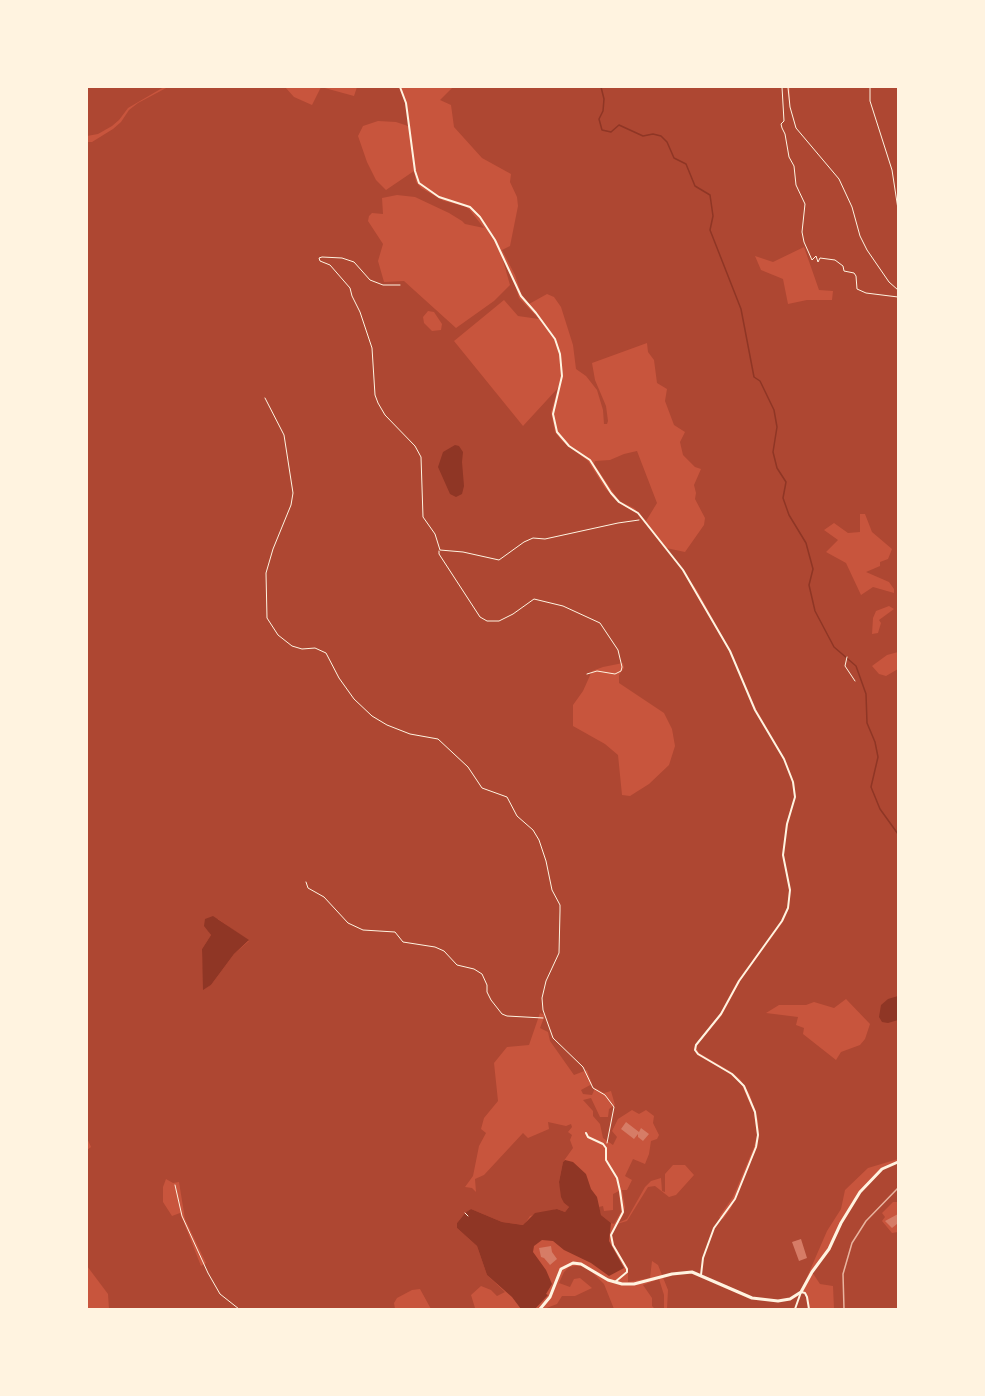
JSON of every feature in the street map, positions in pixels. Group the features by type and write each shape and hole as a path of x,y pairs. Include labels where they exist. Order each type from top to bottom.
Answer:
{"main road":[{"path":"540,1309 550,1298 561,1269 569,1263 581,1264 615,1282 634,1284 682,1272 701,1275 752,1298 786,1301 801,1292 829,1249 841,1222 860,1192 882,1169 898,1162"}],"street":[{"path":"400,87 406,103 419,183 439,197 470,207 480,217 495,240 521,296 555,339 560,354 562,376 553,414 557,432 569,446 590,460 619,502 633,509 644,520 697,591 730,651 755,710 789,769 793,782 795,798 787,824 783,855 790,890 788,908 782,921 739,981 721,1014 696,1045 695,1050 732,1074 744,1086 755,1112 758,1135 756,1147 735,1199 714,1228 703,1258 701,1275"},
{"path":"586,1133 588,1137 603,1144 606,1148 606,1160 617,1178 623,1207 623,1212 611,1235 613,1245 627,1272 615,1282"},
{"path":"795,1309 801,1292 807,1297 809,1309"}],"lane":[{"path":"788,87 790,107 796,128 839,179 852,207 860,236 867,250 889,282 898,290"},
{"path":"175,1185 182,1216 208,1273 220,1294 239,1309"}],"path":[{"path":"782,87 784,121 781,124 789,157 794,166 796,185 805,204 802,232 813,260 816,256 818,262 820,258 835,260 843,266 844,271 854,273 857,289 866,293 898,297"},
{"path":"870,87 870,101 892,170 898,208"},
{"path":"400,285 392,287 370,280 354,262 331,257 320,258 320,261 330,264 350,288 360,312 372,348 375,395 378,404 421,457 423,517 435,534 439,554 483,620 499,621 534,599 563,606 600,623 618,650 622,667 619,673 615,674 597,671 587,674"},
{"path":"265,398 281,428 288,453 287,463 293,493 266,573 267,618 278,635 292,646 302,649 315,648 326,653 339,678 354,699 372,716 410,734 438,739 468,767 482,788 507,797 517,816 533,830 546,861 552,890 560,905 559,953 546,981 542,998 544,1018 553,1038 584,1067 593,1088 605,1095 614,1107 606,1148"},
{"path":"440,550 463,552 499,560 533,538 545,538 618,522 644,520"},
{"path":"847,657 845,666 855,681"},
{"path":"306,882 308,888 324,897 348,924 363,930 395,932 403,942 435,947 444,951 457,965 474,969 482,974 491,1000 502,1014 544,1018"},
{"path":"465,1213 468,1216"}],"shaded area":[{"path":"87,87 164,87 128,108 112,126 98,134 87,136"},
{"path":"168,87 285,87 294,97 312,105 321,87 354,96 357,87 399,87 405,103 408,126 396,122 378,121 363,126 358,136 376,180 386,190 414,171 416,182 421,188 444,201 469,209 484,228 465,224 449,213 415,197 397,195 382,198 383,214 372,213 368,221 383,244 378,261 384,282 404,281 456,328 494,301 510,285 502,257 513,277 519,298 539,319 518,316 504,300 454,341 523,426 558,388 551,412 555,432 562,441 588,461 605,488 618,502 638,514 682,570 729,651 755,710 784,759 793,782 794,798 786,824 783,855 789,890 788,908 782,921 738,980 720,1014 695,1045 697,1055 726,1071 741,1083 754,1113 757,1135 754,1147 733,1197 719,1217 723,1219 731,1208 757,1147 758,1120 750,1095 740,1079 699,1053 696,1046 722,1015 740,981 783,922 789,908 790,890 784,855 787,824 795,798 794,782 785,759 756,709 730,650 697,590 666,548 685,552 704,525 705,518 695,499 694,485 701,469 695,467 683,455 680,442 685,432 674,425 665,401 667,389 657,383 654,360 648,352 647,343 592,363 595,380 606,406 608,421 604,424 603,410 597,390 586,376 576,369 573,345 561,307 554,297 547,294 529,304 521,293 502,250 510,246 518,206 517,197 510,182 511,174 482,158 454,127 451,105 440,100 453,87 787,87 790,110 790,87 898,87 898,652 887,655 872,666 879,674 886,676 898,669 898,1159 868,1168 845,1190 841,1209 827,1231 801,1291 805,1293 809,1309 667,1309 668,1290 658,1265 652,1261 650,1278 628,1282 628,1268 614,1246 612,1234 617,1224 627,1221 648,1187 655,1186 669,1197 676,1195 694,1175 685,1165 673,1165 665,1174 665,1192 662,1191 661,1178 651,1181 645,1187 627,1219 618,1223 625,1207 622,1190 627,1190 632,1180 625,1176 633,1159 645,1164 651,1141 657,1139 659,1135 653,1123 654,1116 646,1110 639,1114 632,1110 618,1119 612,1131 617,1137 613,1145 603,1138 600,1124 593,1116 593,1111 583,1100 591,1098 600,1117 608,1117 609,1109 615,1105 611,1091 604,1093 595,1088 592,1095 583,1094 581,1090 592,1084 587,1070 574,1075 550,1041 548,1032 540,1028 545,1015 540,1013 529,1045 507,1047 494,1063 498,1101 484,1118 481,1129 486,1133 479,1146 473,1176 465,1187 472,1188 476,1192 475,1179 484,1175 523,1133 528,1138 549,1129 548,1122 566,1126 571,1124 572,1127 568,1132 572,1135 570,1140 573,1148 563,1162 559,1182 564,1203 569,1207 565,1212 557,1209 530,1216 524,1225 502,1222 471,1209 457,1223 457,1228 477,1246 487,1275 505,1292 497,1296 491,1290 481,1286 471,1295 475,1308 480,1309 431,1309 420,1289 412,1290 397,1298 394,1303 395,1309 109,1309 108,1294 87,1266 87,1150 91,1147 87,1138 87,142 92,142 113,129 138,103","holes":["804,247 819,290 833,291 832,300 807,300 788,304 783,279 761,270 755,256 773,262","428,311 434,312 442,324 441,330 432,331 424,323 423,317","860,514 865,514 872,532 892,549 888,559 880,562 880,566 866,572 889,582 894,593 873,587 861,595 846,563 826,552 838,540 824,530 834,523 848,533 860,532","889,606 894,609 879,620 881,623 878,633 872,634 876,611","623,663 624,668 619,675 619,683 664,713 672,729 675,746 669,765 649,784 630,796 622,795 618,755 605,744 573,726 573,705 583,691 592,671","218,919 249,941 234,954 211,985 204,989 202,949 211,935 209,932","846,999 870,1024 865,1039 860,1045 841,1052 836,1060 803,1034 804,1028 796,1025 798,1017 766,1013 779,1005 806,1005 814,1002 834,1008","166,1179 173,1183 179,1182 185,1219 206,1263 201,1266 180,1213 172,1216 163,1202 163,1187"]},
{"path":"455,445 459,446 463,452 464,486 462,494 456,497 450,494 438,467 443,452"},
{"path":"637,451 657,503 646,521 634,508 619,501 594,464 595,461 610,460"},
{"path":"213,916 249,940 234,954 211,985 203,990 202,949 211,935 204,926 205,919"},
{"path":"898,996 898,1020 882,1022 879,1017 881,1005 888,999"},
{"path":"565,1160 573,1162 586,1174 591,1189 597,1197 601,1215 611,1223 609,1241 624,1268 609,1276 591,1263 564,1250 553,1241 542,1240 534,1246 533,1252 546,1270 552,1284 546,1294 548,1295 535,1309 521,1309 512,1297 487,1275 477,1246 457,1228 457,1223 471,1209 502,1222 523,1225 535,1213 557,1209 565,1212 569,1207 561,1197 559,1182"},
{"path":"898,1163 898,1202 893,1202 882,1213 885,1217 882,1221 892,1233 898,1232 898,1309 834,1309 833,1286 820,1284 812,1272 829,1249 852,1202 882,1169"},
{"path":"619,1191 621,1212 614,1224 601,1215 599,1207 603,1206 604,1211 613,1210 613,1194"},
{"path":"583,1266 604,1284 614,1309 544,1309 557,1304 562,1296 575,1296 592,1288 580,1278 574,1279 570,1287 559,1283 564,1272 569,1267"},
{"path":"659,1279 664,1295 664,1309 655,1309 652,1306 652,1298 643,1285"}],"building":[{"path":"626,1122 639,1132 641,1128 649,1134 643,1141 638,1134 634,1139 621,1129"},
{"path":"898,1214 897,1224 892,1228 885,1221"},
{"path":"801,1239 807,1258 799,1261 792,1242"},
{"path":"551,1246 557,1259 550,1265 541,1257 539,1248"}],"waterway":[{"path":"601,87 604,99 603,111 599,119 602,130 611,132 619,125 643,136 653,134 661,136 667,142 674,158 686,164 695,186 710,195 713,216 710,230 741,309 754,377 760,381 774,410 777,427 773,452 777,468 786,482 783,498 789,515 806,543 813,569 809,585 815,611 834,647 856,666 866,694 867,723 878,757 871,787 880,809 898,834"}],"railway":[{"path":"844,1309 843,1274 852,1243 866,1221 898,1188"}]}
